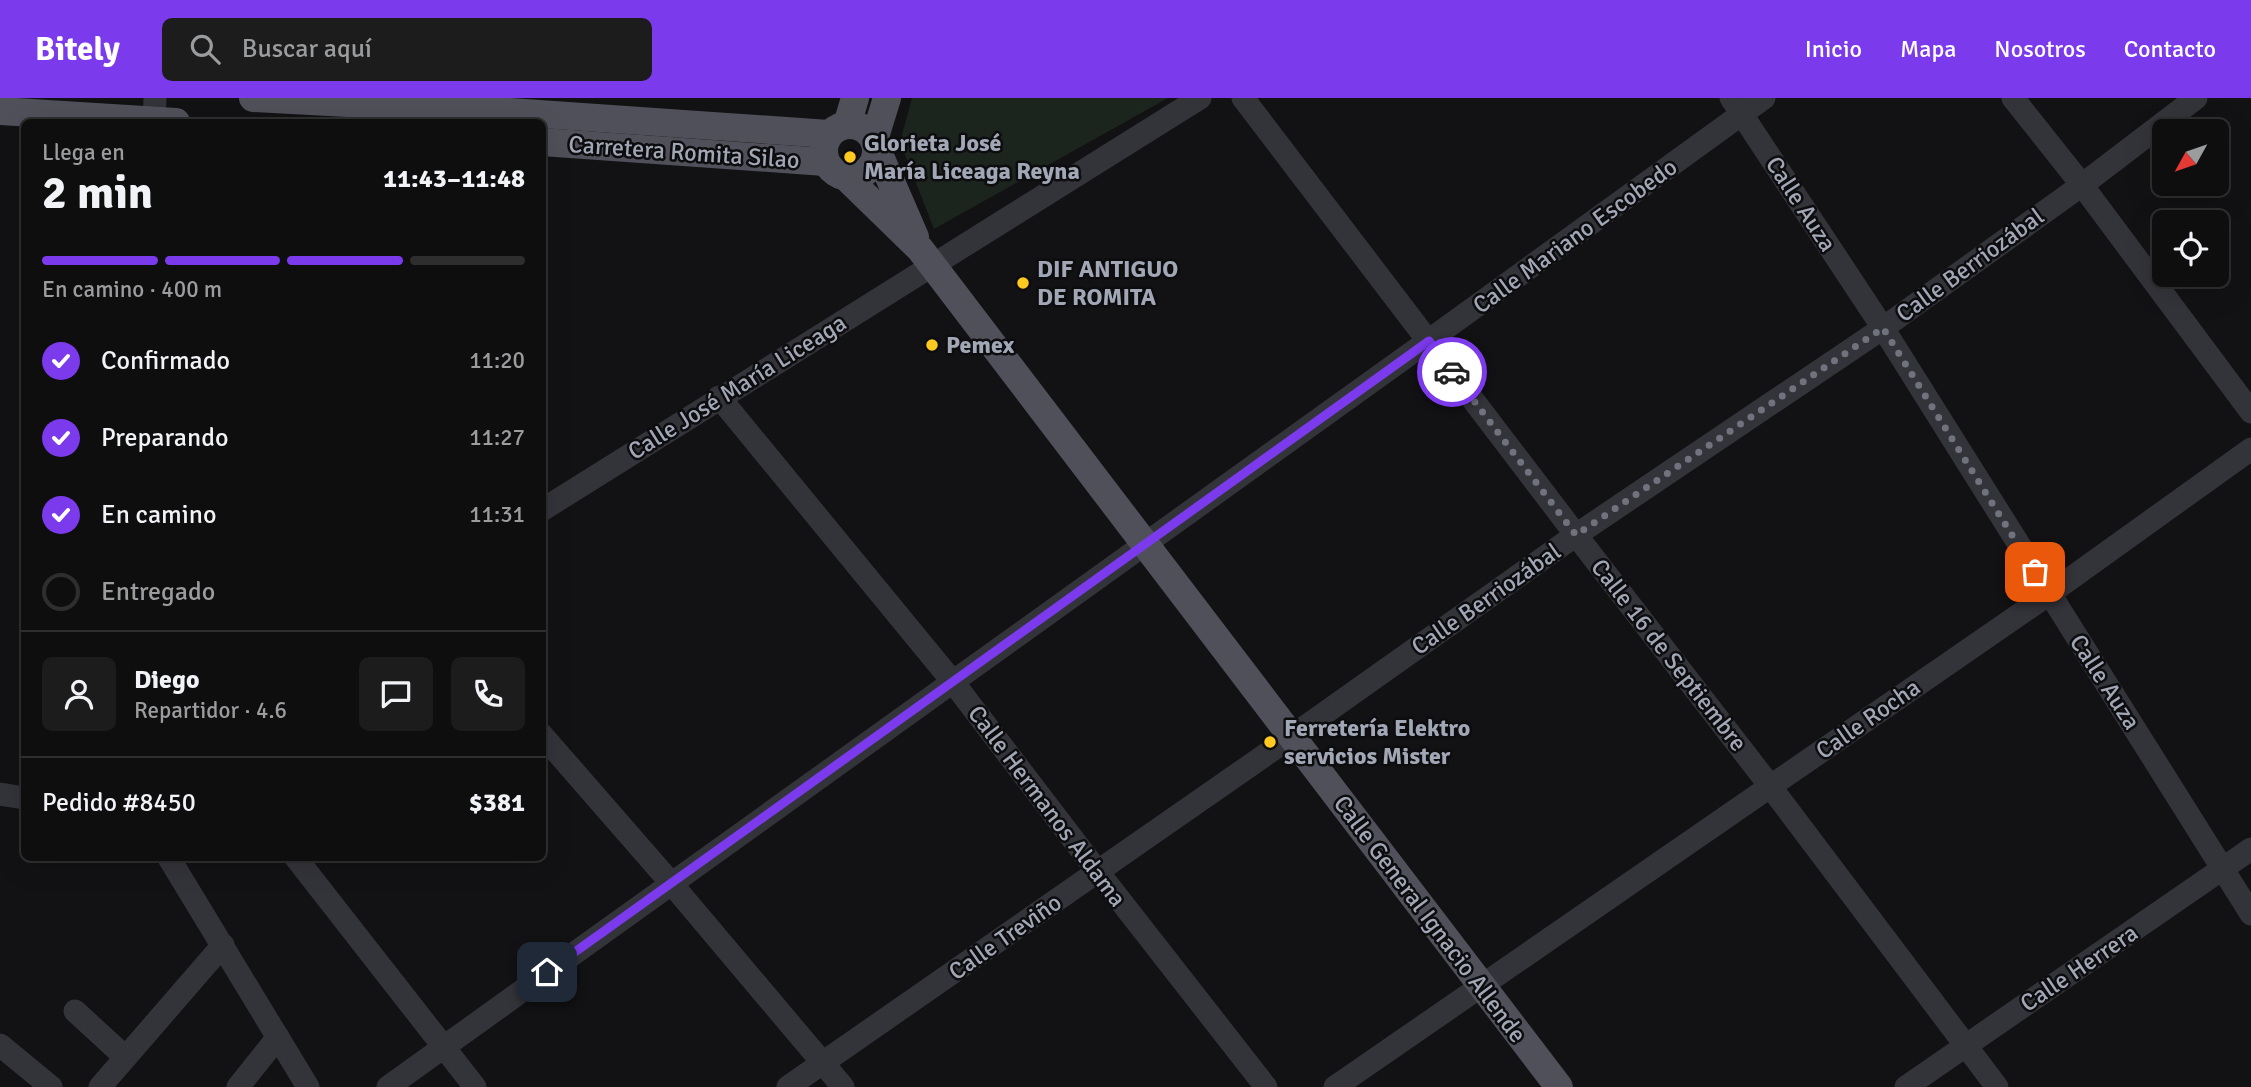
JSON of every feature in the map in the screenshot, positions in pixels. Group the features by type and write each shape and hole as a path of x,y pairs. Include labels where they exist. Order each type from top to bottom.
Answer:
{"main road":[{"name":"Carretera Romita Silao","path":"253,98 496,111 844,119"},
{"path":"875,143 867,131 844,119 824,142 823,152 836,170 857,177 866,173 876,157 875,143 887,98"},
{"path":"0,111 162,114"},
{"name":"Carretera Romita Silao","path":"546,142 836,170"},
{"name":"Calle General Ignacio Allende","path":"875,143 927,258"},
{"name":"Calle General Ignacio Allende","path":"836,170 927,258 1559,1087"}],"street":[{"name":"Calle José María Liceaga","path":"546,507 719,397 927,258 1200,98"},
{"name":"Calle 16 de Septiembre","path":"1243,98 1997,1087"},
{"name":"Calle Mariano Escobedo","path":"388,1087 1429,341 1737,106 1764,98"},
{"path":"2013,98 2082,185 2251,412"},
{"name":"Calle Berriozábal","path":"1291,737 1576,535 1883,328 2082,185 2196,98"},
{"name":"Calle Auza","path":"1737,106 1883,328 2251,914"},
{"name":"Calle Hermanos Aldama","path":"719,397 953,682 1266,1087"},
{"name":"Calle Rocha","path":"1335,1087 2049,594 2251,449"},
{"name":"Calle Treviño","path":"788,1087 1291,737"},
{"path":"546,740 843,1087"},
{"path":"0,794 21,798"},
{"name":"Calle Herrera","path":"1906,1087 2251,849"},
{"path":"171,861 308,1087"},
{"path":"298,861 475,1087"},
{"path":"100,1087 223,945"},
{"path":"75,1012 125,1057"},
{"path":"238,1087 278,1037"},
{"path":"0,1045 51,1087"}],"shaded area":[{"path":"912,98 1168,98 934,229 900,142"}],"way so far":[{"path":"1452,372 1576,535 1883,328 2035,572"}],"place":[{"name":"Glorieta José María Liceaga Reyna","path":"850,157"},
{"name":"DIF ANTIGUO DE ROMITA","path":"1023,283"},
{"name":"Pemex","path":"932,345"},
{"name":"Ferretería Elektro servicios Mister","path":"1270,742"}],"route":[{"path":"547,972 1429,341 1452,372"}]}
